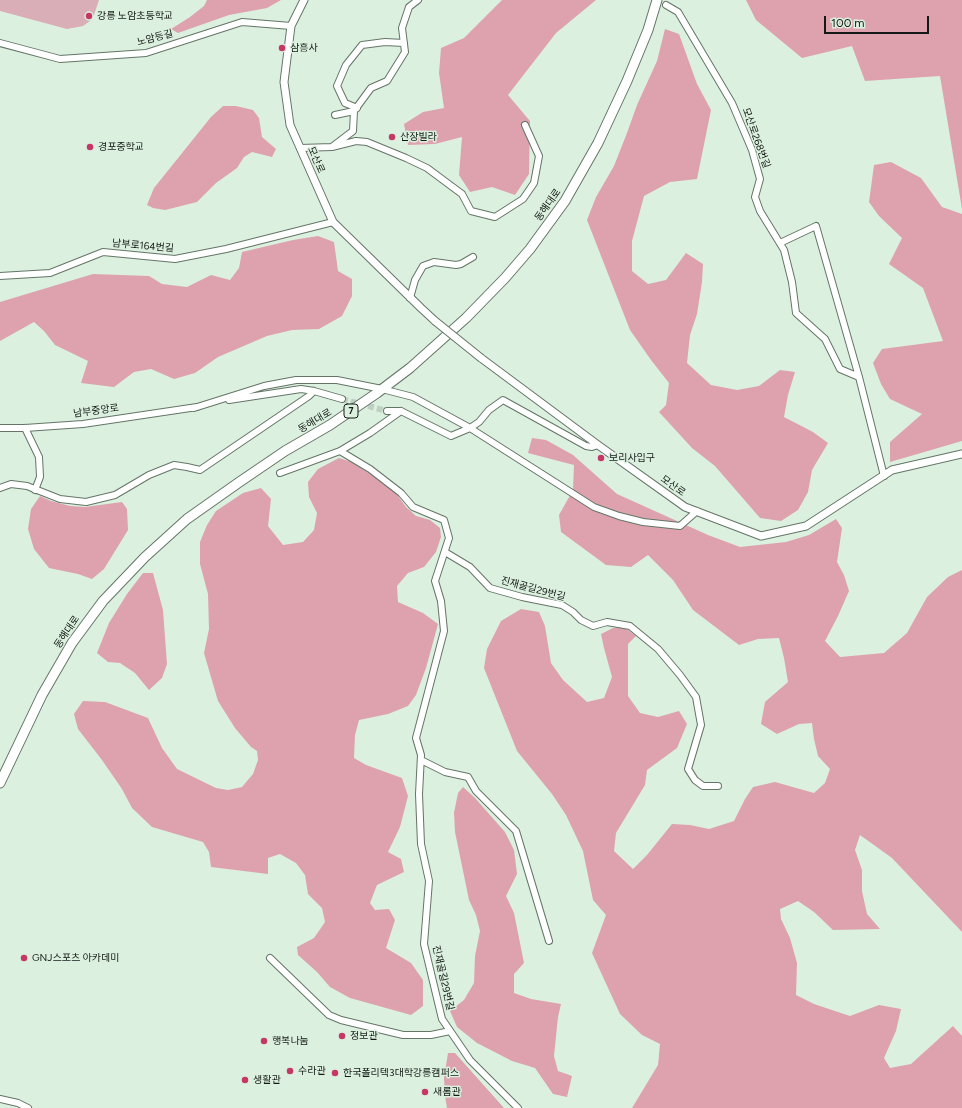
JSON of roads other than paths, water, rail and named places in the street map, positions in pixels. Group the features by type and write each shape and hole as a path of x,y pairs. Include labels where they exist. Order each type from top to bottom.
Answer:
{"main road":[{"name":"동해대로","path":"0,783 42,694 72,643 102,601 187,519 285,451 330,425 410,368 466,318 505,278 530,249 565,201 598,143 627,81 648,30 658,0"}],"street":[{"name":"모산로","path":"304,0 291,26 284,82 290,125 333,222 435,321 481,358 598,445 685,507 761,536 806,526 892,470 962,454"},
{"path":"332,147 353,131 356,109 371,88 387,81 405,52 402,28 409,7 418,0"},
{"name":"모산로268번길","path":"666,5 678,12 732,103 752,150 760,179 755,197 760,211 784,250 792,282 796,313 825,339 840,369 859,377"},
{"name":"노암등길","path":"0,43 60,59 146,53 242,22 291,26"},
{"path":"356,109 345,103 337,86 346,65 362,45 385,42 404,43"},
{"path":"335,115 356,109"},
{"path":"300,148 332,147 356,141 367,142 427,168 462,194 471,211 495,217 523,199 534,183 539,156 525,126"},
{"name":"남부로164번길","path":"0,276 50,273 103,252 175,260 226,249 333,222"},
{"path":"780,243 816,226 859,377 884,476"},
{"path":"410,298 415,280 423,266 434,262 461,264 473,257"},
{"name":"남부중앙로","path":"194,408 264,386 296,380 337,380 382,389 412,397 470,428 594,507 619,516 643,522 680,526 697,512"},
{"name":"남부중앙로","path":"0,428 25,428 82,424 194,408 249,396 301,389 342,399"},
{"path":"0,488 11,484 27,486 60,499 86,502 115,495 149,475 174,465 200,470 310,396 314,391"},
{"path":"387,411 401,411 451,436 480,422 489,410 503,400 586,446 592,447 598,445"},
{"path":"280,473 340,451 370,433 401,411"},
{"path":"25,428 39,457 40,477 35,490"},
{"name":"진재골길29번길","path":"340,451 370,469 401,492 413,507 444,520 449,538 435,581 441,601 444,632 416,738 421,754 419,794 421,844 429,881 424,944 442,1019 470,1060 518,1108"},
{"name":"진재골길29번길","path":"445,552 470,567 490,588 562,605 582,620 593,626 607,622 630,626 658,649 680,674 696,698 701,725 688,769 695,780 703,786 718,786"},
{"path":"421,760 445,772 468,777 476,791 516,831 549,941"},
{"path":"270,958 329,1015 341,1020 403,1035 431,1035 450,1031"},
{"path":"0,1099 18,1103 28,1108"}],"tunnel":[{"path":"342,399 387,411"}],"place":[{"name":"강릉 노암초등학교","path":"89,16"},
{"name":"삼흥사","path":"282,48"},
{"name":"산장빌라","path":"392,137"},
{"name":"경포중학교","path":"90,147"},
{"name":"보리사입구","path":"601,458"},
{"name":"GNJ스포츠 아카데미","path":"24,958"},
{"name":"정보관","path":"342,1036"},
{"name":"행복나눔","path":"264,1041"},
{"name":"수라관","path":"290,1071"},
{"name":"한국폴리텍3대학강릉캠퍼스","path":"335,1073"},
{"name":"생활관","path":"245,1080"},
{"name":"새롬관","path":"425,1092"}]}
